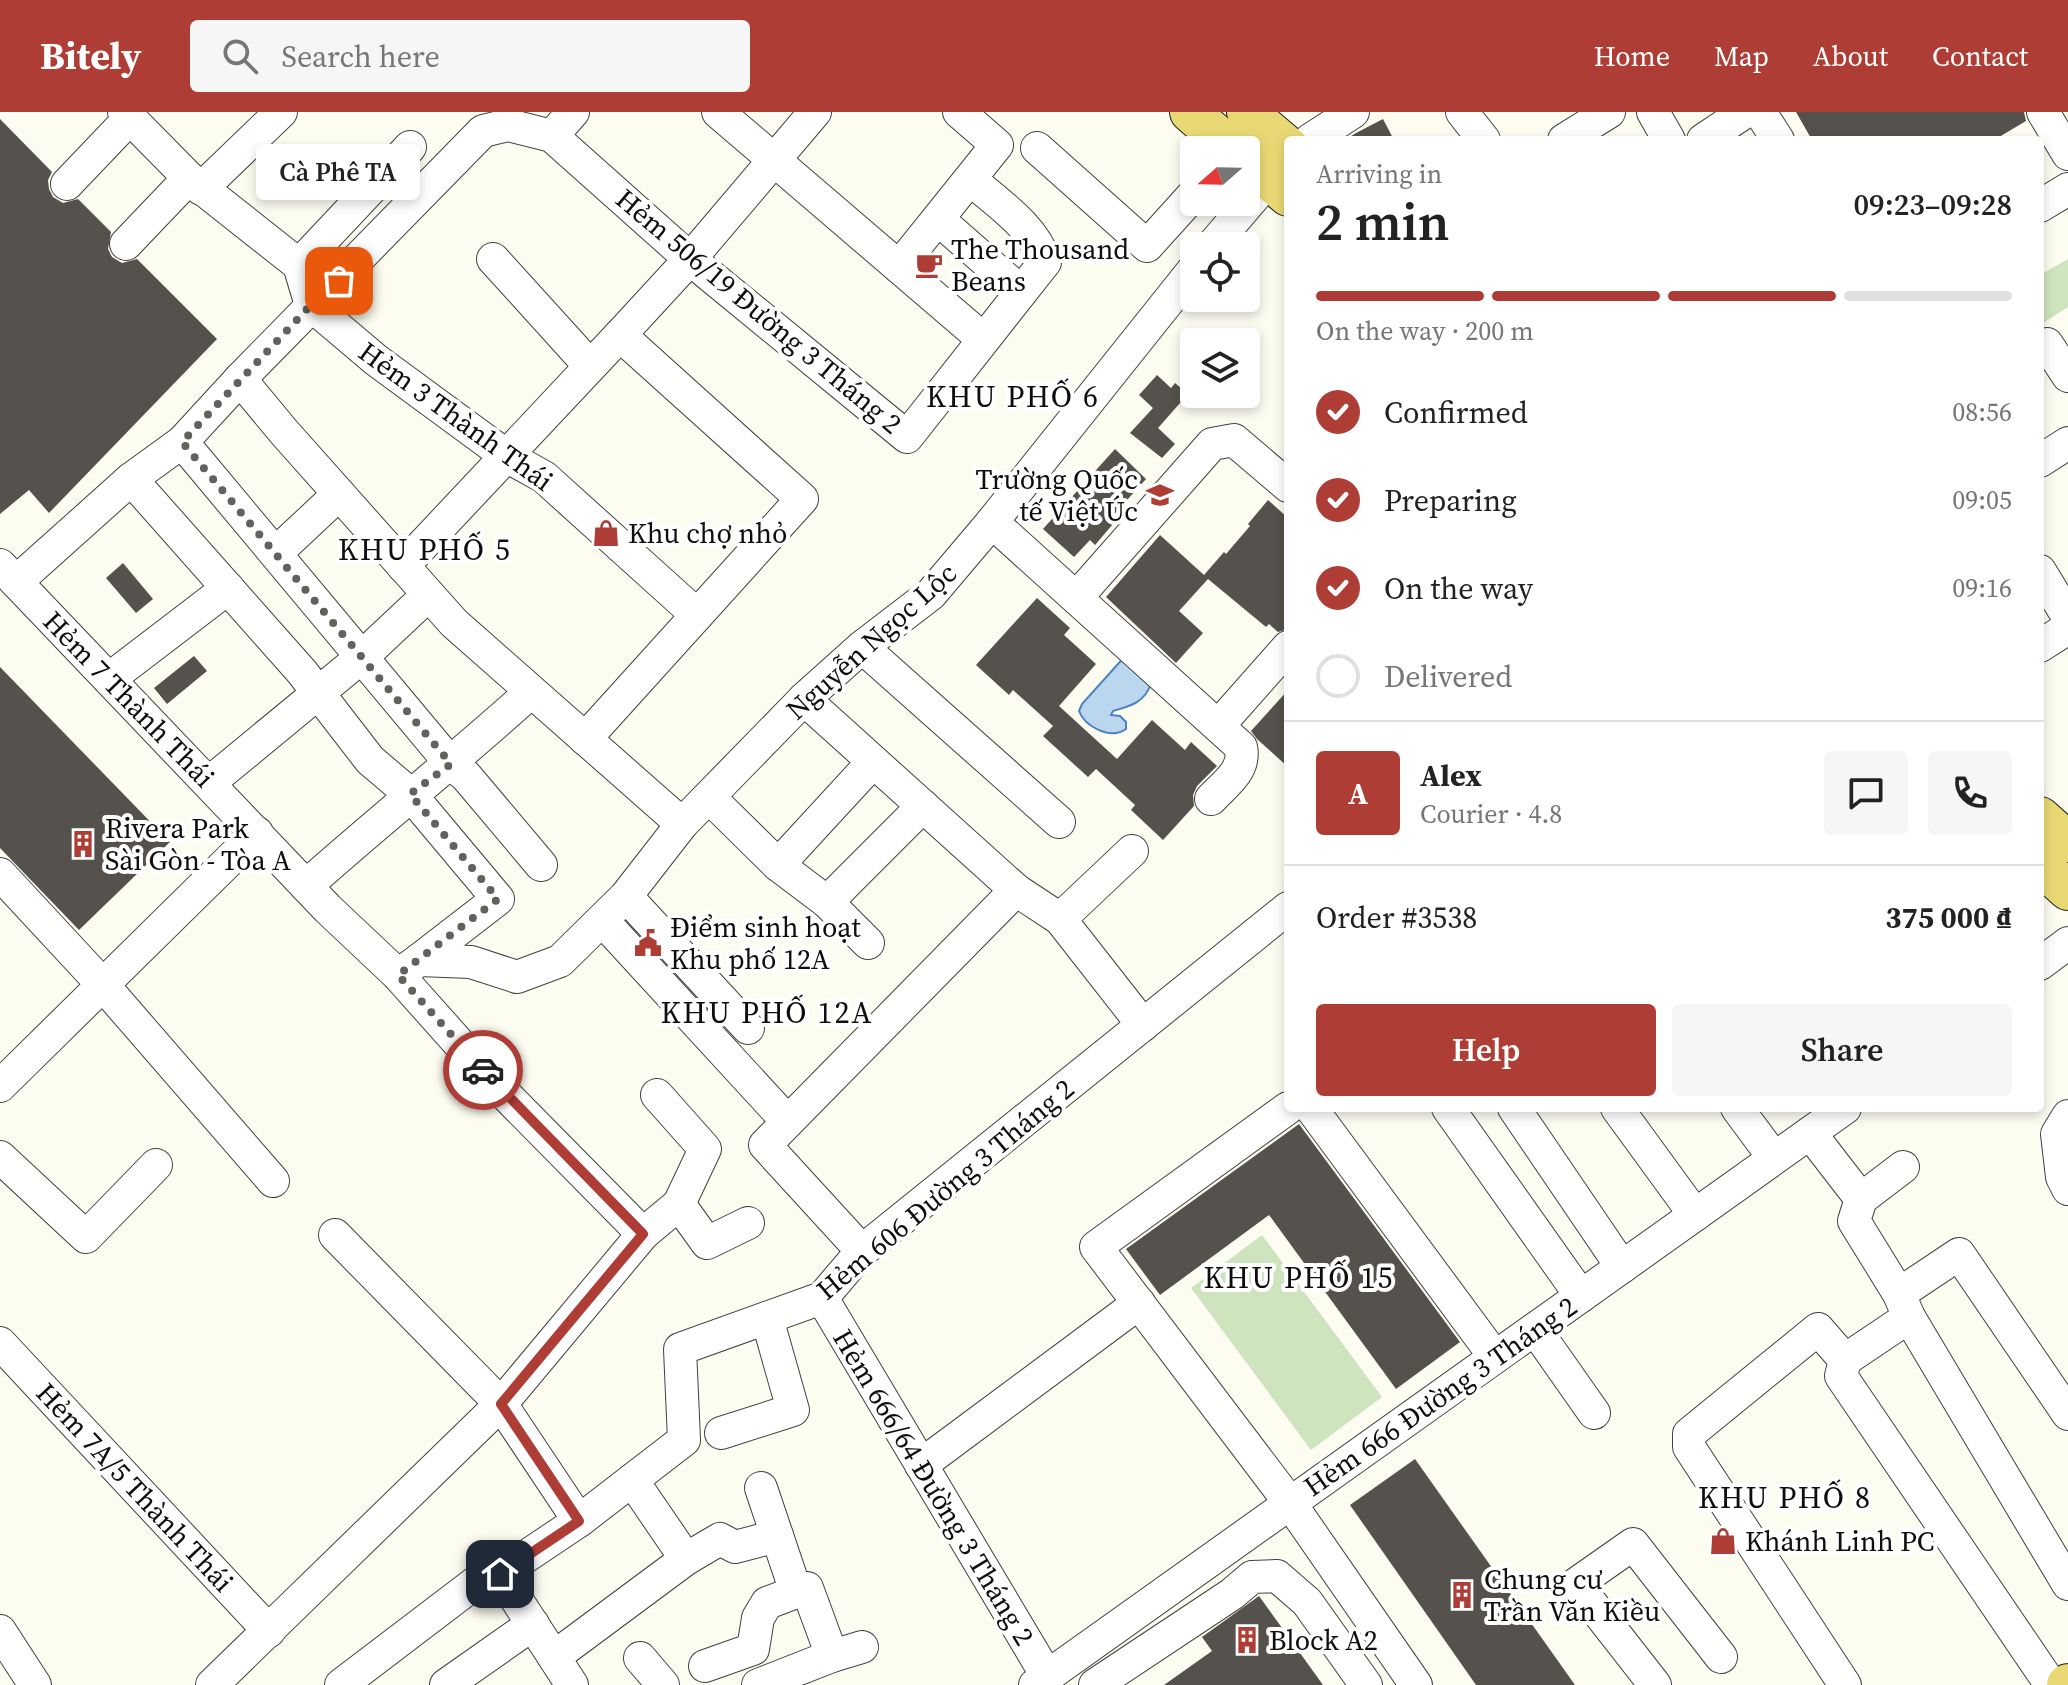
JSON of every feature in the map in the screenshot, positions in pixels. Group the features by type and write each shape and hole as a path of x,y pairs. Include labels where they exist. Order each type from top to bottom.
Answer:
{"main road":[{"path":"1190,112 1218,136"},
{"path":"1247,112 1276,168"},
{"path":"2044,821 2068,842"},
{"path":"2044,869 2068,890"}],"street":[{"path":"126,244 281,112"},
{"path":"718,112 983,339"},
{"path":"403,566 690,259 815,112"},
{"path":"899,267 997,145 959,112"},
{"path":"1316,136 1353,112"},
{"path":"1462,112 1481,136"},
{"path":"1569,132 1609,112"},
{"path":"1653,112 1667,136"},
{"path":"1709,136 1745,112"},
{"path":"1760,112 1775,136"},
{"path":"2043,112 2068,154"},
{"path":"67,184 127,115 195,184 299,265 311,305"},
{"path":"4,570 182,442 311,305 339,281 483,131 508,125 563,124"},
{"name":"Hẻm 506/19 Đường 3 Tháng 2","path":"563,124 690,259 907,437 1045,262 1031,234 970,179"},
{"path":"299,265 410,147"},
{"path":"1037,148 1147,246 1180,209"},
{"path":"1223,232 1276,168"},
{"path":"2044,204 2068,189"},
{"path":"938,219 1021,292"},
{"path":"493,259 590,366"},
{"name":"Nguyễn Ngọc Lộc","path":"409,968 471,962 517,977 560,961 603,921 682,824 804,699 862,647 931,594 1180,287"},
{"name":"Hẻm 3 Thành Thái","path":"311,305 376,360 508,457 544,477 697,615"},
{"path":"585,739 802,499 620,335"},
{"path":"2052,341 2068,376"},
{"path":"240,379 454,623 682,824"},
{"path":"1077,597 1212,444 1234,440 1284,483"},
{"path":"182,442 451,764 466,776 541,865"},
{"path":"2044,458 2068,443"},
{"path":"131,479 318,693 370,760 410,794 498,899 409,968"},
{"path":"276,553 339,494"},
{"path":"992,522 1241,747 1243,758 1239,768 1211,799"},
{"name":"Hẻm 7 Thành Thái","path":"4,570 306,886 409,968 497,1086 643,1234"},
{"path":"2044,578 2068,617"},
{"path":"109,679 228,588"},
{"path":"209,783 363,656 428,595"},
{"path":"2044,643 2068,628"},
{"path":"862,647 1059,822"},
{"path":"1219,725 1284,652"},
{"path":"306,886 531,692"},
{"path":"804,699 1016,890 1060,919 1143,1025"},
{"path":"778,865 872,763"},
{"path":"709,797 778,865 827,902 868,943"},
{"path":"827,902 923,806"},
{"path":"0,1086 257,833"},
{"path":"1060,919 1132,851"},
{"path":"0,874 103,985 273,1181"},
{"path":"862,1251 765,1145 1016,890"},
{"path":"626,896 748,1028"},
{"name":"Hẻm 606 Đường 3 Tháng 2","path":"341,1685 479,1580 500,1574 579,1521 684,1440 680,1349 822,1298 862,1251 1284,911"},
{"path":"603,921 787,1121"},
{"path":"2044,961 2068,943"},
{"path":"212,1685 501,1404 643,1234 679,1204 705,1149 657,1095"},
{"path":"1284,1111 1096,1247 1290,1503 1416,1685"},
{"path":"1314,1112 1495,1357"},
{"path":"1451,1112 1581,1296"},
{"path":"1517,1112 1622,1267"},
{"path":"1620,1112 1695,1215"},
{"path":"1740,1112 1774,1158"},
{"name":"Hẻm 666 Đường 3 Tháng 2","path":"1041,1681 1836,1112"},
{"path":"2068,1116 2057,1134 2062,1177 2068,1189"},
{"path":"1810,1133 1861,1199"},
{"path":"0,1157 86,1237 156,1165"},
{"path":"1903,1167 1861,1199 1854,1221 2062,1562"},
{"path":"679,1204 707,1243 748,1223"},
{"path":"335,1235 501,1404 579,1521"},
{"path":"2051,1685 1841,1376 1845,1360 1959,1254 2068,1414"},
{"name":"Hẻm 666/64 Đường 3 Tháng 2","path":"822,1298 921,1465 1041,1681"},
{"path":"921,1465 1139,1303"},
{"path":"721,1433 793,1410 767,1318"},
{"path":"1535,1329 1594,1413"},
{"path":"1845,1360 1818,1329 1689,1434 1689,1447 1845,1685"},
{"name":"Hẻm 7A/5 Thành Thái","path":"0,1343 269,1631"},
{"path":"632,1480 686,1559"},
{"path":"761,1488 796,1592"},
{"path":"554,1657 686,1559 720,1539 735,1547 777,1536"},
{"path":"1655,1685 1576,1584 1633,1544 1721,1657"},
{"path":"500,1574 572,1685"},
{"path":"1095,1685 1232,1594 1252,1577 1277,1576 1307,1602 1360,1676 1387,1643"},
{"path":"705,1666 753,1649 758,1618 767,1603 807,1588 847,1651 771,1683"},
{"path":"446,1685 533,1624"},
{"path":"0,1631 35,1685"},
{"path":"640,1658 663,1685"}],"green space":[{"path":"2068,259 2068,307 2044,322 2044,273"},
{"path":"1262,1235 1382,1397 1311,1450 1191,1288"}],"water":[{"path":"1126,655 1151,684 1140,700 1113,711 1111,715 1120,716 1126,722 1126,729 1113,733 1099,730 1087,722 1079,711"}],"building":[{"path":"1796,112 2024,112 2026,121 2001,136 1810,136"},
{"path":"0,119 52,172 48,180 53,197 63,203 78,199 111,232 108,249 112,257 122,263 137,259 217,339 49,513 29,490 0,514"},
{"path":"1383,119 1392,136 1351,136"},
{"path":"1157,375 1171,388 1175,383 1180,387 1180,403 1158,428 1175,444 1162,458 1130,433 1153,408 1139,395"},
{"path":"1115,449 1146,479 1109,520 1113,524 1095,545 1090,540 1074,557 1043,529"},
{"path":"1268,500 1284,514 1284,630 1278,632 1269,624 1266,627 1208,579 1179,611 1203,633 1176,663 1106,597 1160,535 1204,575 1224,552 1226,554 1250,526 1248,524"},
{"path":"123,563 153,599 136,613 106,578"},
{"path":"1037,598 1070,628 1064,635 1096,664 1059,706 1117,759 1152,720 1185,750 1191,742 1217,766 1197,786 1193,795 1194,806 1163,840 1131,810 1135,805 1096,769 1088,777 1043,736 1053,726 1013,690 1009,695 976,665"},
{"path":"194,656 207,671 167,704 154,688"},
{"path":"0,667 170,842 79,930 0,848"},
{"path":"1284,694 1284,763 1251,731"},
{"path":"1299,1124 1460,1342 1396,1389 1269,1215 1160,1295 1126,1249"},
{"name":"Chung cư Trần Văn Kiều","path":"1415,1459 1575,1685 1476,1685 1350,1505"},
{"name":"Block A2","path":"1259,1596 1323,1685 1164,1685 1212,1651 1202,1637"}],"way so far":[{"path":"339,281 311,305 182,442 451,764 410,794 498,899 398,975 483,1070"}],"place":[{"name":"The Thousand Beans","path":"929,265"},
{"name":"Cà Phê TA","path":"339,281"},
{"name":"Trường Quốc tế Việt Úc","path":"1160,495"},
{"name":"Khu chợ nhỏ","path":"606,533"},
{"name":"Rivera Park Sài Gòn - Tòa A","path":"83,844"},
{"name":"Điểm sinh hoạt Khu phố 12A","path":"648,943"},
{"name":"Khánh Linh PC","path":"1723,1541"},
{"name":"Chung cư Trần Văn Kiều","path":"1462,1595"},
{"name":"Block A2","path":"1247,1640"}],"district":[{"name":"KHU PHỐ 6","path":"1013,396"},
{"name":"KHU PHỐ 5","path":"425,549"},
{"name":"KHU PHỐ 12A","path":"767,1012"},
{"name":"KHU PHỐ 15","path":"1299,1277"},
{"name":"KHU PHỐ 8","path":"1785,1497"}],"route":[{"path":"483,1070 643,1234 501,1404 579,1521 500,1574"}]}
